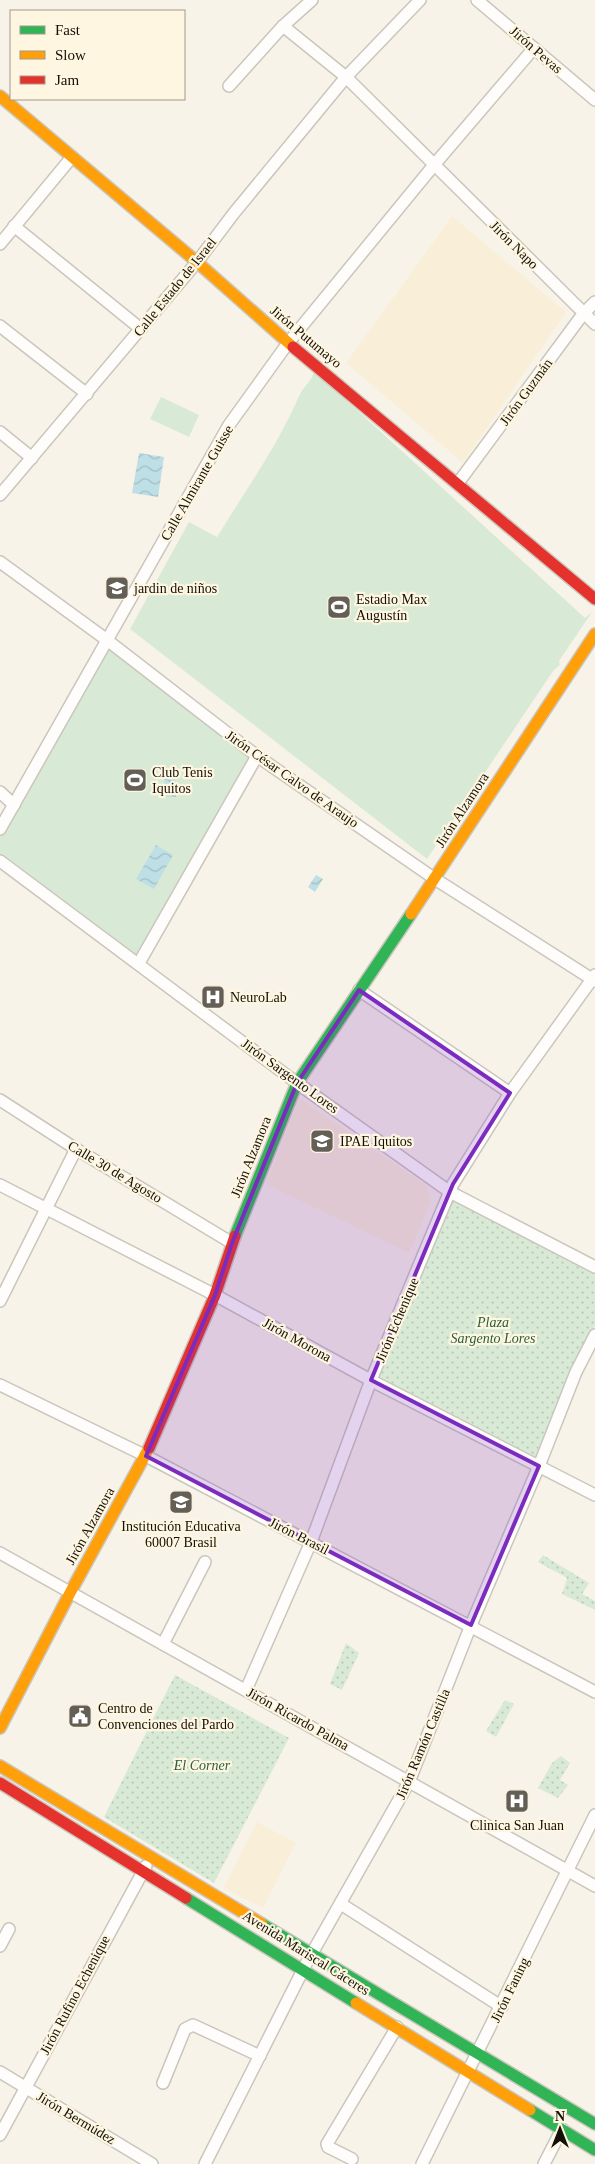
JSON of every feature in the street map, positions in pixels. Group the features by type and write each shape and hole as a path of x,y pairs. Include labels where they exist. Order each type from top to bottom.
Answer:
{"street":[{"path":"230,86 282,26 312,0"},
{"name":"Calle Estado de Israel","path":"0,495 197,262 240,205 346,77 420,0"},
{"name":"Jirón Pevas","path":"477,0 595,100"},
{"name":"Jirón Napo","path":"282,26 346,77 595,324"},
{"name":"Calle Almirante Guisse","path":"0,829 230,425 288,343 434,165 534,48"},
{"name":"Jirón Putumayo","path":"0,96 197,262 288,343 595,599"},
{"path":"0,244 72,157"},
{"path":"14,226 141,329"},
{"name":"Jirón Guzmán","path":"458,483 583,314 595,302"},
{"path":"0,326 86,394"},
{"path":"0,432 32,458"},
{"name":"Jirón César Calvo de Araujo","path":"0,562 107,640 256,756 435,879 594,979"},
{"name":"Jirón Alzamora","path":"0,1728 70,1593 146,1456 215,1295 232,1242 298,1083 435,879 595,634"},
{"path":"139,963 256,756"},
{"path":"0,792 14,805"},
{"name":"Jirón Sargento Lores","path":"0,861 298,1083 450,1192 595,1267"},
{"name":"Jirón Echenique","path":"246,1690 311,1542 371,1380 453,1184 510,1094 594,979"},
{"path":"359,990 510,1094"},
{"name":"Calle 30 de Agosto","path":"0,1100 76,1149 232,1242"},
{"path":"0,1301 76,1149"},
{"name":"Jirón Morona","path":"0,1185 215,1295 371,1380 595,1495"},
{"name":"Jirón Ramón Castilla","path":"205,2164 303,1969 410,1782 471,1625 539,1466 576,1372 595,1335"},
{"name":"Jirón Brasil","path":"0,1385 146,1456 471,1625 595,1692"},
{"name":"Jirón Ricardo Palma","path":"0,1553 595,1886"},
{"path":"163,1644 205,1562"},
{"name":"Avenida Mariscal Cáceres","path":"0,1766 595,2124"},
{"name":"Avenida Mariscal Cáceres","path":"0,1783 595,2150"},
{"name":"Jirón Faning","path":"422,2164 502,2007 595,1815"},
{"name":"Jirón Rufino Echenique","path":"0,2135 142,1870 154,1858"},
{"path":"341,1904 502,2007"},
{"path":"0,1946 9,1929"},
{"path":"163,2083 188,2025 193,2025 260,2056"},
{"path":"352,2159 328,2147 327,2144 397,2027"},
{"name":"Jirón Bermúdez","path":"0,2072 152,2164"},
{"path":"544,2164 562,2129"}],"highlighted area":[{"path":"359,990 510,1093 453,1184 371,1380 539,1466 471,1625 146,1456 215,1295 232,1243 297,1083"}],"shaded area":[{"path":"452,216 566,312 463,463 346,363"},
{"name":"IPAE Iquitos","path":"299,1098 427,1186 431,1201 409,1253 266,1184"},
{"path":"257,1822 296,1843 263,1908 223,1888"}],"green space":[{"path":"314,371 585,618 592,612 559,661 560,665 553,671 427,859 130,629 189,522 217,537 272,449 300,394 312,378"},
{"path":"161,397 199,415 189,437 150,419"},
{"name":"Club Tenis Iquitos","path":"107,640 257,756 139,963 0,861 0,829"},
{"name":"Plaza Sargento Lores","path":"450,1192 595,1267 595,1325 539,1466 371,1380"},
{"path":"543,1555 589,1583 582,1594 595,1601 595,1610 562,1594 567,1578 538,1562"},
{"path":"346,1643 359,1653 342,1690 330,1684"},
{"name":"El Corner","path":"175,1675 289,1738 214,1883 104,1817"},
{"path":"505,1700 514,1704 496,1737 486,1731"},
{"path":"561,1756 570,1763 560,1780 568,1785 558,1798 538,1788 552,1763"}],"water":[{"path":"139,453 164,457 158,497 132,493"},
{"path":"175,774 176,797 164,797 164,775"},
{"path":"156,845 173,855 154,889 136,879"},
{"path":"316,875 323,879 315,892 308,887"}],"traffic: fast":[{"path":"235,1236 297,1083 411,914"},
{"path":"186,1898 356,2003"},
{"path":"262,1924 595,2124"},
{"path":"530,2110 595,2150"}],"traffic: slow":[{"path":"0,96 197,262 293,347"},
{"path":"411,914 595,634"},
{"path":"0,1728 70,1593 149,1448"},
{"path":"0,1766 262,1924"},
{"path":"356,2003 530,2110"}],"traffic: jam":[{"path":"293,347 595,599"},
{"path":"149,1448 215,1295 235,1236"},
{"path":"0,1783 186,1898"}],"place":[{"name":"jardin de niños","path":"117,588"},
{"name":"Estadio Max Augustín","path":"339,607"},
{"name":"Club Tenis Iquitos","path":"135,780"},
{"name":"NeuroLab","path":"213,997"},
{"name":"IPAE Iquitos","path":"322,1141"},
{"name":"Institución Educativa 60007 Brasil","path":"181,1502"},
{"name":"Centro de Convenciones del Pardo","path":"80,1716"},
{"name":"Clinica San Juan","path":"517,1801"}]}
